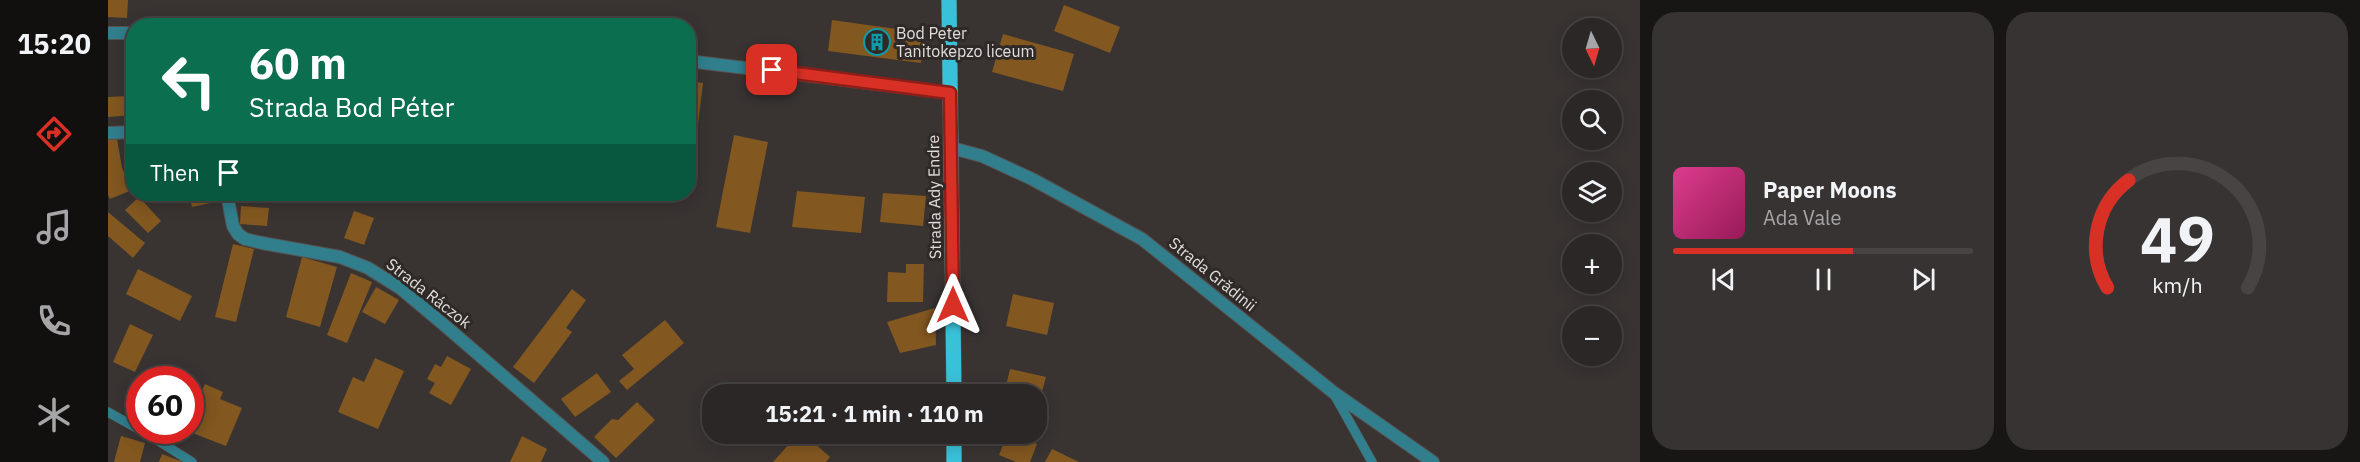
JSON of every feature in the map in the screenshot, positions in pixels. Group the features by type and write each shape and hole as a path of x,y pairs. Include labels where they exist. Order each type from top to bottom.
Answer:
{"main road":[{"name":"Strada Ady Endre","path":"949,0 954,384"},
{"path":"954,444 954,462"}],"street":[{"path":"108,33 126,33"},
{"path":"696,62 950,93"},
{"path":"108,133 126,132"},
{"name":"Strada Grădinii","path":"952,148 982,156 1032,179 1142,239 1333,392 1433,462"},
{"name":"Strada Ráczok","path":"228,201 233,226 245,239 340,257 369,268 400,288 603,462"}],"lane":[{"path":"1333,392 1372,462"},
{"path":"108,412 126,422"},
{"path":"163,444 192,462"}],"building":[{"path":"108,0 128,0 127,18 108,17"},
{"path":"1064,5 1120,27 1110,53 1054,31"},
{"name":"Bod Peter Tanitokepzo liceum","path":"832,20 925,33 921,63 828,51"},
{"path":"1003,34 1074,54 1063,91 992,72"},
{"path":"696,82 703,83 696,140"},
{"path":"126,96 126,116 108,117 108,97"},
{"path":"734,135 768,142 750,233 716,227"},
{"path":"117,139 122,168 126,177 126,192 110,199 108,195 108,140"},
{"path":"797,191 865,197 861,233 792,227"},
{"path":"883,193 926,196 923,226 880,222"},
{"path":"135,201 143,201 161,221 148,233 125,210"},
{"path":"191,201 219,201 192,207"},
{"path":"241,206 269,208 267,226 240,224"},
{"path":"354,211 374,218 364,245 344,238"},
{"path":"108,212 145,243 133,258 108,236"},
{"path":"233,244 254,249 236,322 215,317"},
{"path":"302,257 337,267 320,327 286,317"},
{"path":"906,264 924,264 923,302 887,302 888,272 906,273"},
{"path":"138,269 192,296 180,321 126,294"},
{"path":"351,273 372,282 347,343 327,335"},
{"path":"376,287 399,300 385,324 362,312"},
{"path":"572,289 586,300 566,328 572,332 534,383 513,367"},
{"path":"1013,294 1054,303 1047,335 1006,326"},
{"path":"935,308 936,345 900,353 887,322"},
{"path":"665,320 684,343 627,390 619,381 634,369 622,355"},
{"path":"130,324 153,335 138,366 126,366 126,368 113,362"},
{"path":"447,356 471,369 451,405 429,393 435,383 427,379 435,364 441,367"},
{"path":"375,358 404,371 378,429 338,412 353,377 364,382"},
{"path":"1010,369 1046,377 1044,384 1006,384"},
{"path":"597,373 611,392 575,417 561,399"},
{"path":"205,384 223,392 220,399 242,408 226,446 204,437"},
{"path":"637,402 655,420 616,458 594,437 612,419 618,420"},
{"path":"121,436 126,437 126,444 145,444 140,462 114,462"},
{"path":"522,436 547,449 541,462 510,462"},
{"path":"789,444 815,444 830,457 826,462 773,462"},
{"path":"1004,444 1037,444 1030,462 1016,462 999,455"},
{"path":"1052,449 1079,462 1045,462"},
{"path":"162,454 183,462 159,462"}],"place":[{"name":"Bod Peter Tanitokepzo liceum","path":"877,42"}],"route":[{"path":"772,70 950,93 953,305"}]}
